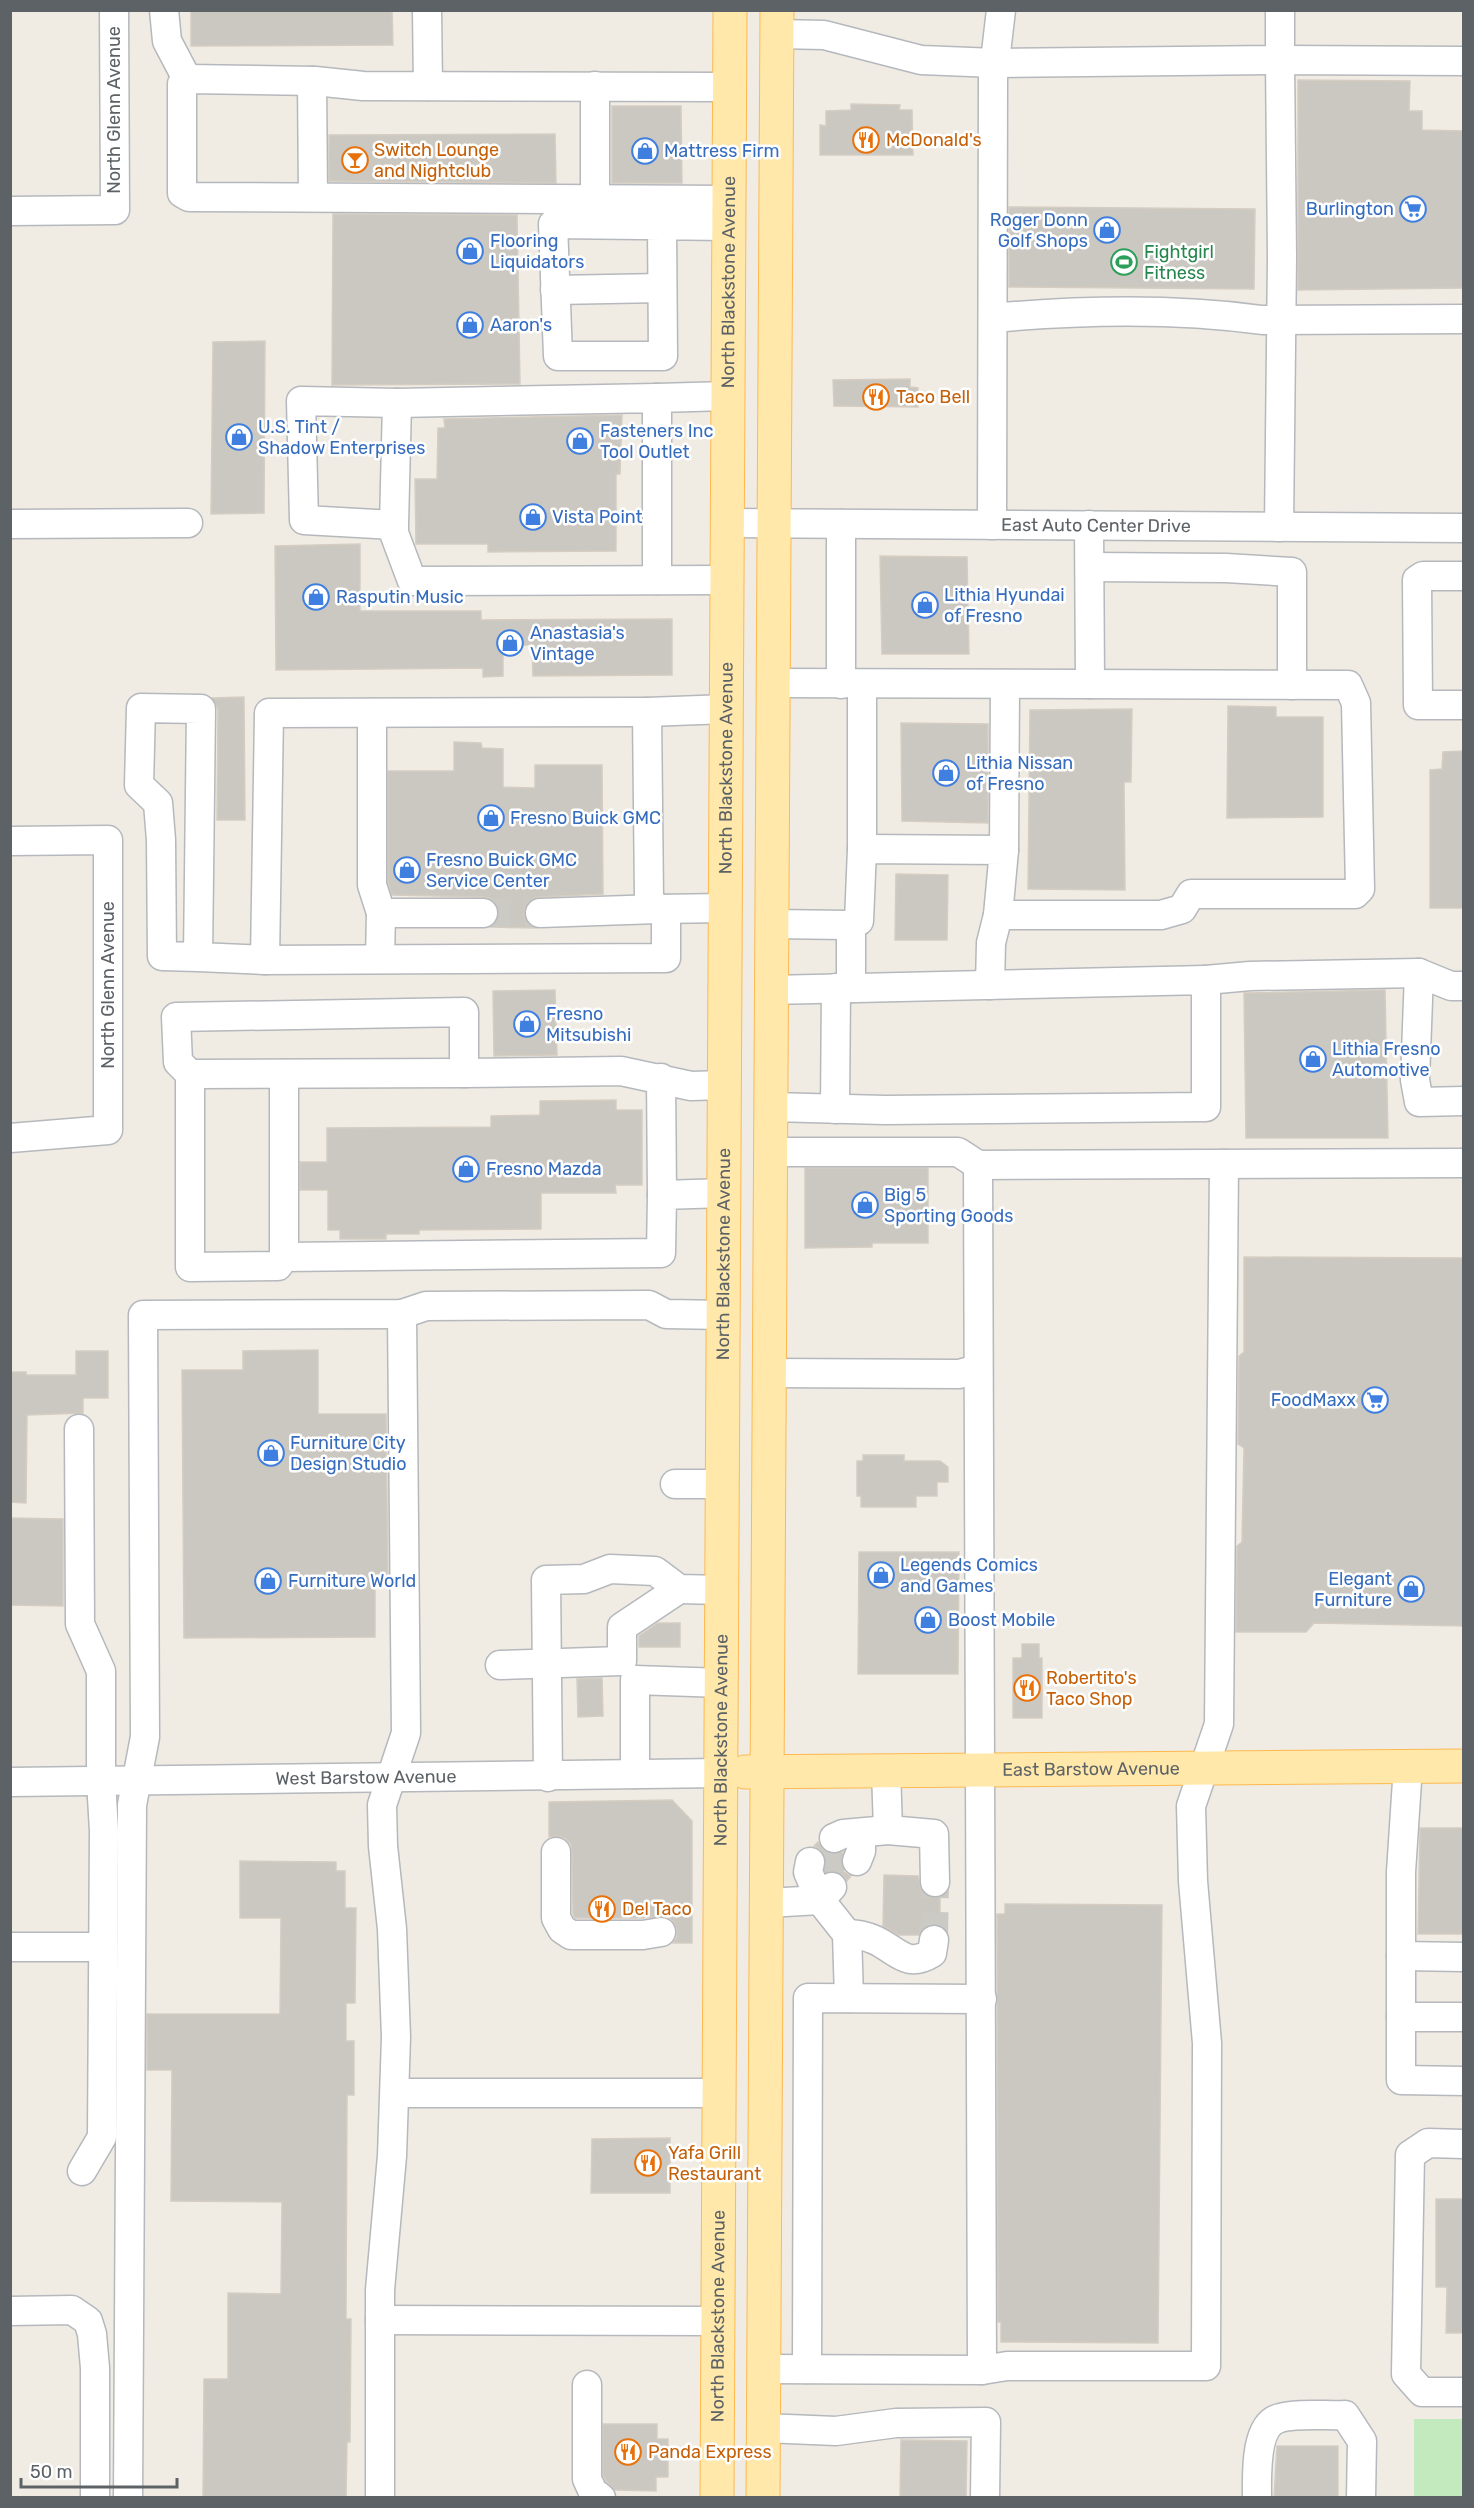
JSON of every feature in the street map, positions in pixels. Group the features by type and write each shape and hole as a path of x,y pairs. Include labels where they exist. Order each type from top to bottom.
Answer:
{"main road":[{"name":"North Blackstone Avenue","path":"717,2498 730,10"},
{"path":"763,2498 774,523 771,18"},
{"name":"East Barstow Avenue","path":"721,1773 1464,1766"},
{"path":"718,2321 736,2340 743,2361 742,2498"}],"street":[{"name":"North Glenn Avenue","path":"10,212 115,210 114,10"},
{"path":"164,10 167,41 187,79"},
{"path":"427,10 428,86"},
{"path":"992,525 995,63 1001,10"},
{"path":"1280,10 1282,257 1280,320 1286,527 1292,572 1292,685"},
{"path":"771,18 824,35 921,60 995,63 1464,61"},
{"path":"729,213 595,199 189,197 182,193 182,84 187,79 312,81 363,86 730,87"},
{"path":"312,81 313,197"},
{"path":"595,199 596,86"},
{"path":"662,225 663,357 558,357 553,224 662,225 729,213"},
{"path":"555,290 662,288"},
{"path":"993,318 1039,314 1137,312 1280,320 1464,319"},
{"path":"394,525 304,520 302,401 397,403 728,396"},
{"path":"657,398 657,580"},
{"path":"397,403 393,533 412,581 728,580"},
{"path":"10,525 188,523"},
{"name":"East Auto Center Drive","path":"728,523 1464,528"},
{"path":"772,924 851,924 859,921 862,849 841,524"},
{"path":"1089,525 1090,684"},
{"path":"1090,567 1226,568 1292,572"},
{"path":"1464,576 1423,576 1417,580 1418,705 1464,705"},
{"path":"773,682 1348,685 1356,703 1360,889 1354,894 1191,894 1182,909 1161,915 998,915"},
{"path":"990,985 991,943 998,915 1004,850 1005,684"},
{"path":"198,957 201,709 141,708 139,784 158,803 161,840 162,956 265,960 666,958 661,909 649,899 647,712"},
{"path":"265,960 269,713 647,712 727,709"},
{"path":"372,713 372,885 381,912 380,959"},
{"name":"North Glenn Avenue","path":"10,841 108,840 108,1130 10,1138"},
{"path":"862,849 1004,850"},
{"path":"540,913 726,908"},
{"path":"381,912 483,913"},
{"path":"835,1109 843,988 851,924"},
{"path":"771,990 1206,981 1250,976 1419,973 1451,986 1464,986"},
{"path":"1419,973 1415,1080 1419,1102 1464,1101"},
{"path":"771,1107 835,1109 1206,1107 1206,981"},
{"path":"285,1074 285,1257 278,1266 190,1267 190,1074 178,1062 176,1017 464,1012 464,1073"},
{"path":"190,1074 621,1071 691,1086 725,1085"},
{"path":"285,1257 661,1253 661,1078"},
{"path":"771,1152 958,1152 978,1165 1464,1163"},
{"path":"764,2369 982,2370 1006,2366 1206,2366 1207,2043 1193,1881 1191,1806 1219,1724 1224,1164"},
{"path":"978,1165 982,2370"},
{"path":"662,1194 724,1193"},
{"path":"128,2498 132,1815 145,1737 143,1315 402,1314 426,1306 649,1305 666,1314 724,1314"},
{"path":"380,2498 380,2320 395,2093 395,1983 383,1846 382,1805 405,1733 402,1314"},
{"path":"770,1374 959,1374 978,1369"},
{"path":"79,1429 80,1624 101,1671 101,1781 104,1831 102,2137 82,2171"},
{"path":"675,1484 723,1484"},
{"path":"548,1777 546,1580 584,1579 610,1569 655,1571 679,1589"},
{"path":"635,1774 629,1671 622,1627 679,1589 722,1590"},
{"path":"500,1665 546,1665 629,1671 722,1683"},
{"path":"1408,1766 1401,1872 1401,2080 1464,2081"},
{"path":"886,1770 857,1842 934,1834 935,1882"},
{"name":"West Barstow Avenue","path":"10,1782 548,1777 721,1773"},
{"path":"556,1852 556,1918 562,1929 571,1935 643,1935 661,1932"},
{"path":"767,1903 819,1881 847,1934 849,1998"},
{"path":"847,1934 877,1941 908,1959 923,1959 932,1953 934,1940"},
{"path":"10,1947 103,1947"},
{"path":"1401,1956 1464,1957"},
{"path":"807,2369 808,1998 982,1999"},
{"path":"1401,2017 1464,2017"},
{"path":"766,2052 807,2052"},
{"path":"395,2093 719,2093"},
{"path":"1464,2144 1428,2143 1410,2155 1406,2374 1422,2392 1464,2392"},
{"path":"10,2311 72,2310 88,2321 92,2334 94,2368 95,2498"},
{"path":"380,2320 718,2321"},
{"path":"586,2385 587,2479 594,2492 601,2498"},
{"path":"1257,2498 1257,2464 1264,2429 1278,2418 1345,2415 1362,2441 1361,2498"},
{"path":"764,2428 836,2431 896,2423 986,2422 985,2498"}],"green space":[{"path":"1414,2419 1463,2419 1463,2497 1414,2497"}],"building":[{"path":"191,10 392,10 393,45 191,46"},
{"path":"1298,80 1410,81 1409,111 1422,111 1422,130 1464,131 1464,288 1298,290"},
{"name":"McDonald's","path":"851,104 900,105 899,110 912,110 913,155 820,155 820,125 826,126 826,111 851,110"},
{"name":"Mattress Firm","path":"612,106 681,106 682,183 612,183"},
{"path":"555,134 556,183 329,181 329,135"},
{"path":"1009,207 1255,209 1254,289 1009,287"},
{"path":"333,214 517,215 520,384 332,385"},
{"path":"265,341 264,513 211,514 213,342"},
{"name":"Taco Bell","path":"910,379 910,387 918,388 918,407 834,406 833,380"},
{"path":"622,415 620,474 616,474 616,551 488,552 488,544 416,544 415,479 437,479 438,428 445,428 444,419"},
{"path":"360,544 360,611 481,611 481,620 672,619 672,675 533,676 532,645 503,645 503,676 483,677 483,668 276,670 275,546"},
{"name":"Lithia Hyundai of Fresno","path":"880,556 967,557 969,654 882,654"},
{"path":"244,697 245,820 217,820 218,709 212,698"},
{"path":"1228,706 1276,707 1276,717 1323,717 1323,817 1227,818"},
{"path":"1132,709 1131,782 1124,782 1125,890 1028,889 1030,710"},
{"name":"Lithia Nissan of Fresno","path":"901,723 988,724 988,823 902,821"},
{"path":"454,742 481,743 482,748 503,749 503,787 535,788 535,765 602,765 603,894 532,899 525,906 524,914 526,922 535,928 491,927 498,921 498,905 492,899 484,897 392,895 388,882 388,771 454,771"},
{"path":"1464,751 1464,908 1430,908 1430,770 1442,769 1443,752"},
{"path":"896,874 948,875 947,940 895,940"},
{"path":"555,990 557,1055 494,1056 493,991"},
{"path":"1385,990 1388,1138 1246,1138 1244,993"},
{"name":"Fresno Mazda","path":"616,1100 616,1110 642,1110 642,1185 615,1185 616,1193 541,1193 541,1229 419,1230 419,1234 386,1234 386,1239 340,1239 340,1230 328,1230 328,1190 300,1190 300,1162 327,1162 327,1128 491,1127 491,1116 540,1115 540,1101"},
{"path":"805,1168 928,1168 928,1243 872,1243 872,1247 805,1248"},
{"path":"1244,1257 1464,1258 1464,1626 1314,1623 1306,1632 1236,1632 1237,1546 1242,1542 1244,1448 1238,1444 1239,1356 1244,1352"},
{"path":"318,1350 318,1414 386,1414 388,1585 375,1585 375,1637 184,1638 182,1370 243,1370 243,1351"},
{"path":"76,1351 108,1351 108,1398 83,1398 83,1413 27,1415 26,1503 10,1502 10,1372 26,1372 26,1375 76,1375"},
{"path":"863,1455 904,1455 904,1461 940,1461 948,1467 948,1482 937,1482 937,1496 916,1496 916,1507 861,1507 861,1496 857,1496 857,1461 863,1461"},
{"path":"10,1518 63,1519 63,1606 10,1605"},
{"path":"859,1552 959,1552 958,1674 858,1674"},
{"path":"658,1623 680,1623 680,1647 639,1647 639,1636"},
{"name":"Robertito's Taco Shop","path":"1022,1644 1039,1644 1039,1658 1042,1658 1042,1718 1013,1718 1013,1658 1022,1658"},
{"path":"602,1678 603,1716 578,1717 577,1679"},
{"path":"672,1800 692,1821 692,1943 673,1943 677,1937 677,1929 673,1921 666,1916 575,1918 571,1844 565,1838 549,1837 549,1802"},
{"path":"1420,1828 1464,1828 1464,1934 1418,1934"},
{"path":"818,1842 825,1852 833,1854 843,1852 841,1864 844,1872 851,1876 847,1881 836,1871 826,1872 825,1856 820,1849 814,1846"},
{"path":"240,1861 336,1862 336,1871 345,1871 345,1908 356,1908 355,2003 346,2003 346,2041 354,2041 354,2095 347,2095 346,2319 351,2319 350,2442 347,2442 346,2498 203,2498 204,2379 228,2379 228,2293 281,2294 282,2202 171,2201 172,2070 147,2070 147,2014 280,2014 281,1918 240,1918"},
{"path":"884,1875 918,1876 921,1891 928,1897 940,1897 940,1925 928,1925 919,1935 899,1935 883,1926"},
{"path":"1005,1904 1162,1905 1158,2343 1001,2342 1001,2322 998,2322 997,1914 1005,1914"},
{"path":"670,2138 670,2193 591,2193 592,2139"},
{"path":"1436,2199 1464,2199 1464,2333 1446,2333 1447,2287 1436,2287"},
{"path":"603,2424 657,2424 657,2439 668,2439 668,2477 656,2477 656,2491 615,2490 606,2481 603,2475"},
{"path":"901,2440 967,2441 966,2498 900,2498"},
{"path":"1277,2446 1338,2446 1338,2498 1274,2498"}],"tunnel":[{"path":"483,913 540,913"},
{"path":"821,1873 845,1849"},
{"path":"934,1940 935,1882"}],"place":[{"name":"McDonald's","path":"866,140"},
{"name":"Mattress Firm","path":"645,151"},
{"name":"Switch Lounge and Nightclub","path":"355,160"},
{"name":"Burlington","path":"1413,209"},
{"name":"Roger Donn Golf Shops","path":"1107,230"},
{"name":"Flooring Liquidators","path":"470,251"},
{"name":"Fightgirl Fitness","path":"1124,262"},
{"name":"Aaron's","path":"470,325"},
{"name":"Taco Bell","path":"876,397"},
{"name":"U.S. Tint / Shadow Enterprises","path":"239,437"},
{"name":"Fasteners Inc Tool Outlet","path":"580,441"},
{"name":"Vista Point","path":"533,517"},
{"name":"Rasputin Music","path":"316,597"},
{"name":"Lithia Hyundai of Fresno","path":"925,605"},
{"name":"Anastasia's Vintage","path":"510,643"},
{"name":"Lithia Nissan of Fresno","path":"946,773"},
{"name":"Fresno Buick GMC","path":"491,818"},
{"name":"Fresno Buick GMC Service Center","path":"407,870"},
{"name":"Fresno Mitsubishi","path":"527,1024"},
{"name":"Lithia Fresno Automotive","path":"1313,1059"},
{"name":"Fresno Mazda","path":"466,1169"},
{"name":"Big 5 Sporting Goods","path":"865,1205"},
{"name":"FoodMaxx","path":"1375,1400"},
{"name":"Furniture City Design Studio","path":"271,1453"},
{"name":"Legends Comics and Games","path":"881,1575"},
{"name":"Furniture World","path":"268,1581"},
{"name":"Elegant Furniture","path":"1411,1589"},
{"name":"Boost Mobile","path":"928,1620"},
{"name":"Robertito's Taco Shop","path":"1027,1688"},
{"name":"Del Taco","path":"602,1909"},
{"name":"Yafa Grill Restaurant","path":"648,2163"},
{"name":"Panda Express","path":"628,2452"}]}
